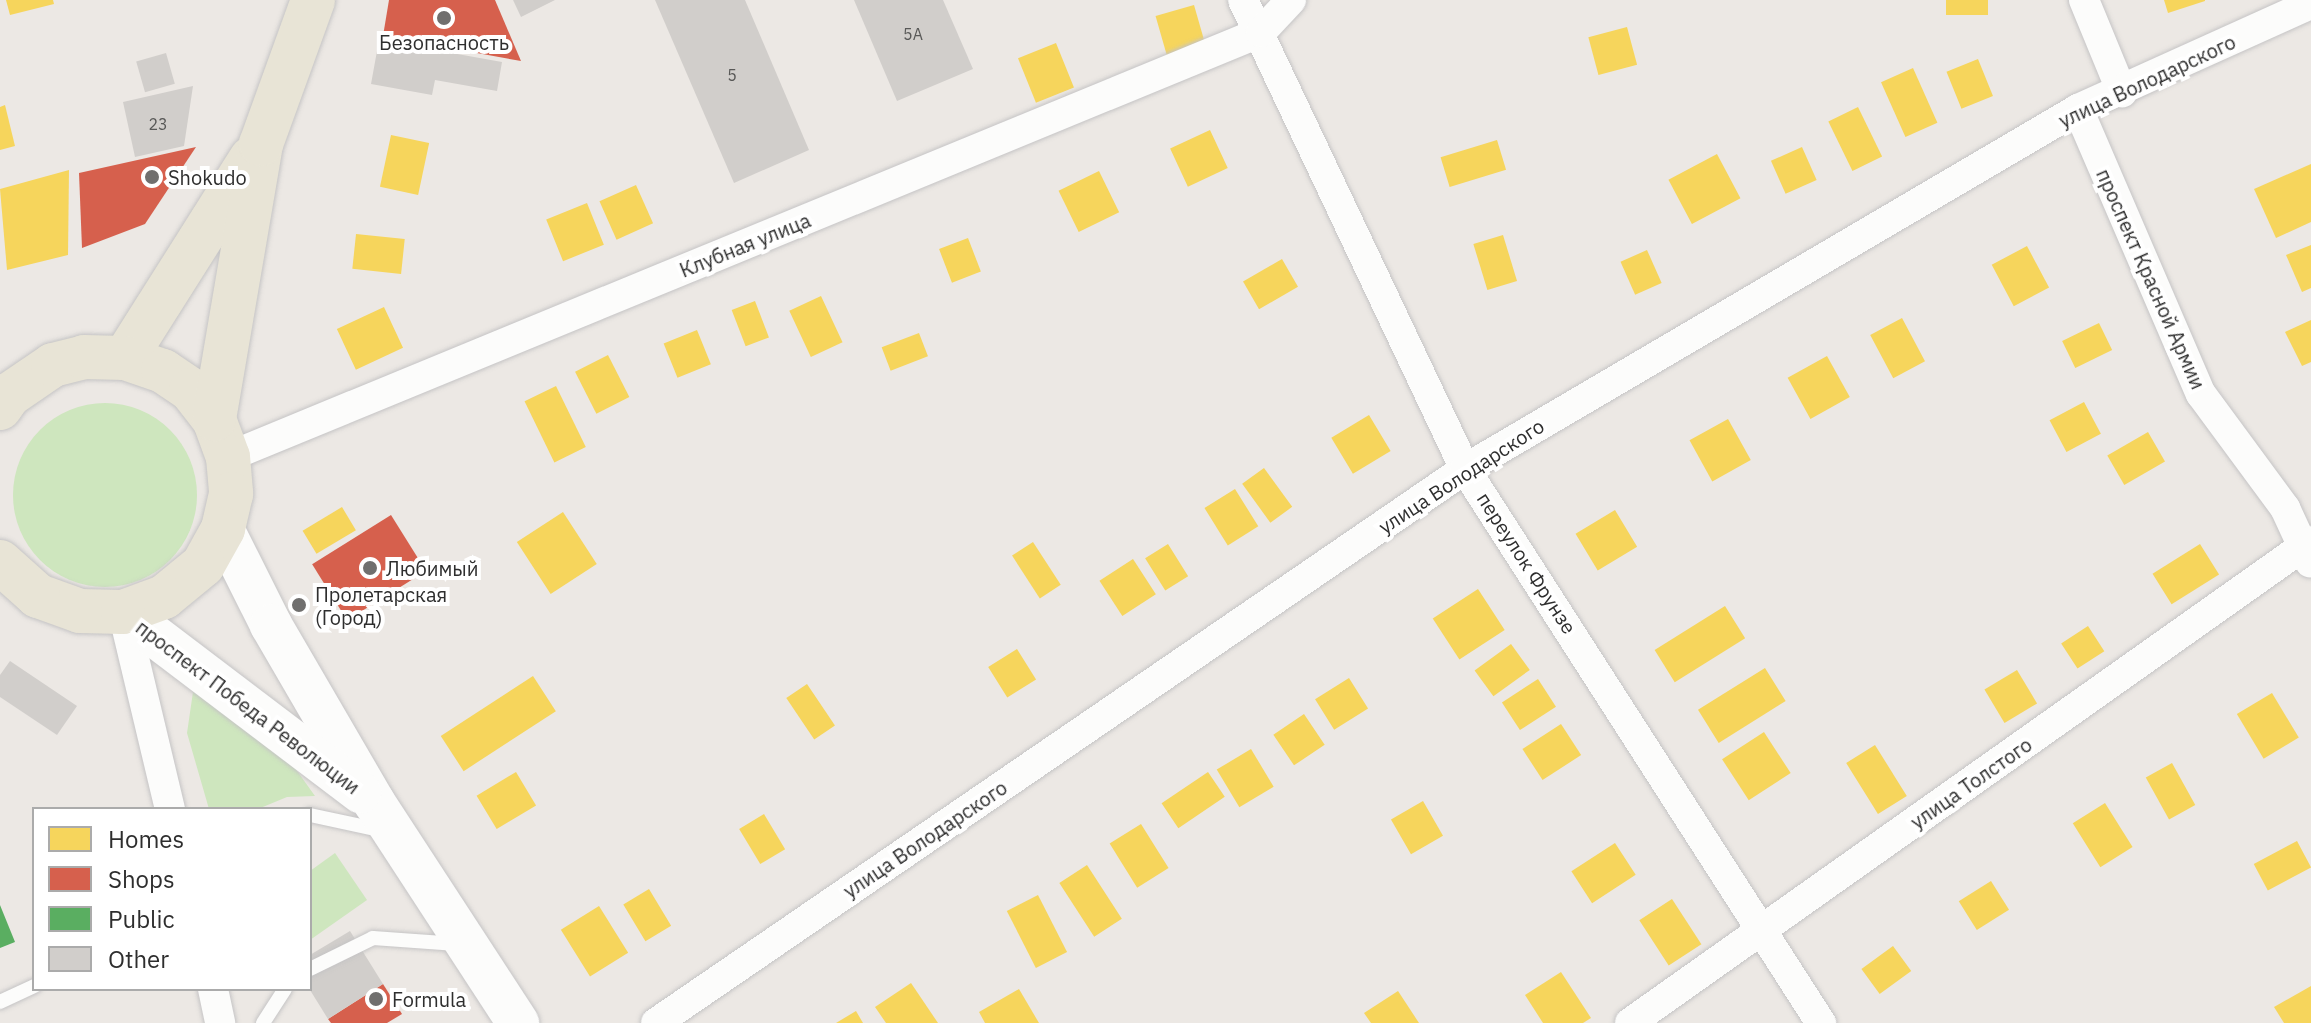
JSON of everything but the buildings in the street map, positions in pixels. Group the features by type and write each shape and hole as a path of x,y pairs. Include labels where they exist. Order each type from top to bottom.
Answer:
{"main road":[{"path":"0,562 38,596 80,611 123,612 173,589 203,565 223,529 231,494 221,438 261,144 313,0"},
{"path":"125,358 261,144"},
{"path":"2,398 53,365 84,357 125,358 163,371 191,390 221,438"},
{"name":"проспект Победа Революции","path":"223,529 271,625 384,818 518,1023"},
{"name":"проспект Победа Революции","path":"123,612 384,818"}],"street":[{"name":"переулок Фрунзе","path":"1243,0 1261,32 1465,469 1765,930 1821,1023"},
{"path":"1261,32 1291,0"},
{"path":"2084,0 2122,92"},
{"name":"улица Володарского","path":"656,1023 1465,469 2078,109 2122,92 2311,4"},
{"name":"Клубная улица","path":"221,438 1261,32"},
{"name":"проспект Красной Армии","path":"2078,109 2201,394 2285,508 2308,551"},
{"name":"улица Толстого","path":"1630,1023 2308,551"},
{"path":"123,612 170,807"},
{"path":"213,991 220,1023"}],"lane":[{"path":"312,815 384,818"},
{"path":"312,968 373,938 468,946"},
{"path":"0,1002 32,987"},
{"path":"263,1023 284,991"}],"green space":[{"path":"105,403 140,410 170,430 190,460 197,495 190,530 170,560 140,580 105,587 70,580 40,560 20,530 13,495 20,460 40,430 70,410"},
{"path":"193,692 229,711 290,761 315,796 287,797 263,807 208,807 187,733"},
{"path":"335,853 367,900 312,939 312,870"}],"place":[{"name":"Безопасность","path":"444,18"},
{"name":"Shokudo","path":"152,177"},
{"name":"Любимый","path":"370,568"},
{"name":"Пролетарская (Город)","path":"299,605"},
{"name":"Formula","path":"376,999"}]}
